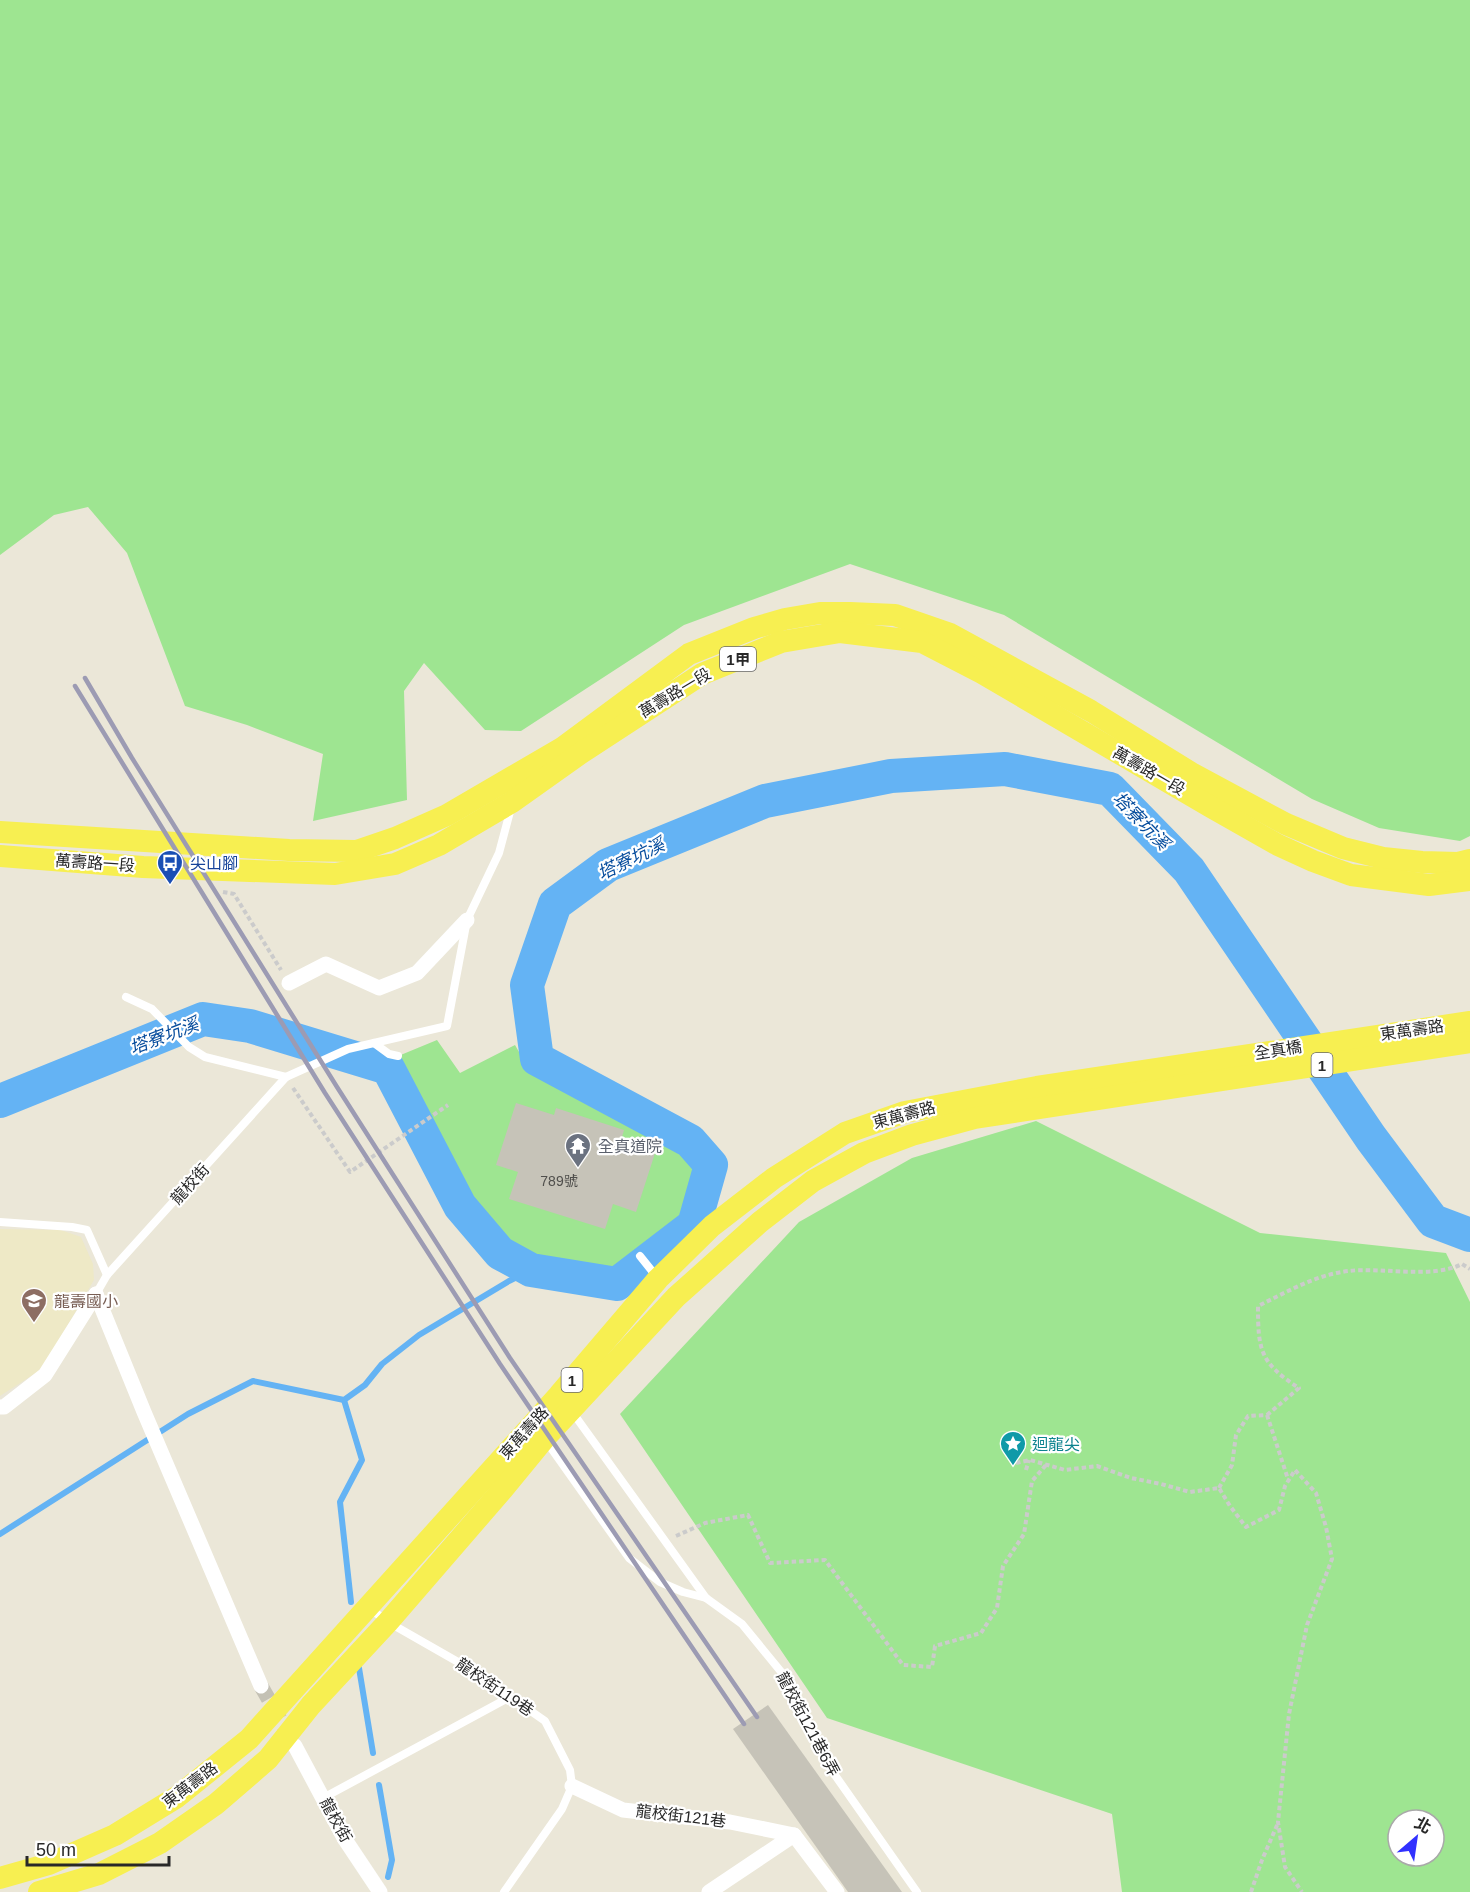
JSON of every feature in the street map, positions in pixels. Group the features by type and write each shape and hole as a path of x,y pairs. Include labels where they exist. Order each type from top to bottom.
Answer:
{"main road":[{"name":"萬壽路一段","path":"0,856 143,867 335,874 395,864 439,846 562,748 689,654 754,628 820,613 895,615 950,634 1091,711 1203,779 1286,824 1343,848 1383,858 1458,863 1470,860"},
{"name":"萬壽路一段","path":"0,832 289,850 357,851 508,792 580,753 702,674 781,642 840,632 922,642 982,674 1211,807 1313,861 1351,875 1391,881 1429,885 1470,880"},
{"name":"東萬壽路","path":"1354,1038 1470,1022"},
{"name":"全真橋","path":"1238,1056 1354,1038"},
{"name":"東萬壽路","path":"1393,1054 1470,1042"},
{"name":"全真橋","path":"1251,1076 1393,1054"},
{"name":"東萬壽路","path":"565,1403 658,1279 712,1226 774,1178 845,1133 905,1112 1037,1087 1238,1056"},
{"name":"東萬壽路","path":"0,1878 49,1864 115,1836 177,1797 249,1739 368,1607 565,1403 676,1297 742,1238 813,1181 864,1153 912,1135 975,1118 1251,1076"},
{"path":"658,1279 676,1297"},
{"name":"東萬壽路","path":"39,1892 99,1874 150,1848 216,1804 268,1759 311,1705 388,1622 503,1489 539,1431"}],"street":[{"path":"289,983 326,964 379,988 417,974 468,920"},
{"path":"0,1407 4,1407 45,1375 96,1294"},
{"path":"96,1294 261,1686"},
{"name":"龍校街","path":"295,1746 344,1838 380,1892"},
{"name":"龍校街121巷","path":"572,1786 623,1810 729,1822 794,1835"},
{"path":"709,1892 794,1835 837,1892"}],"lane":[{"name":"龍校街","path":"96,1294 107,1275 286,1077 348,1048 447,1026 468,920 499,853 508,792"},
{"path":"126,997 152,1009 189,1047 205,1057 286,1077"},
{"path":"374,1042 389,1054 398,1056"},
{"path":"0,1222 87,1230 107,1275"},
{"path":"640,1256 658,1279"},
{"name":"龍校街121巷6弄","path":"565,1403 706,1598 742,1624 787,1679 830,1768 916,1892"},
{"path":"539,1431 629,1558 660,1582 683,1592 706,1598"},
{"name":"龍校街119巷","path":"368,1607 388,1622 472,1670 545,1721 570,1770 572,1786"},
{"path":"323,1798 510,1697"},
{"path":"504,1892 562,1809 572,1786"}],"path":[{"path":"222,892 234,894 289,983"},
{"path":"286,1077 350,1172 448,1105"},
{"path":"1219,1488 1233,1465 1236,1435 1248,1416 1267,1414 1299,1388 1284,1379 1262,1354 1258,1335 1258,1306 1321,1276 1340,1272 1453,1269 1462,1264 1470,1269"},
{"path":"1267,1414 1289,1480"},
{"path":"1016,1463 1030,1460 1065,1470 1097,1466 1131,1478 1190,1492 1219,1488"},
{"path":"1026,1470 1030,1460"},
{"path":"664,1541 705,1523 748,1515 770,1563 825,1560 903,1665 932,1667 935,1646 981,1633 997,1608 1003,1566 1024,1534 1032,1481 1046,1465"},
{"path":"1219,1488 1246,1527 1279,1510 1285,1486 1295,1470 1316,1493 1326,1527 1332,1559 1307,1625 1289,1714 1278,1822 1285,1867 1302,1892"},
{"path":"1251,1892 1278,1822"}],"shaded area":[{"name":"龍壽國小","path":"0,1229 61,1230 81,1237 93,1264 94,1280 42,1369 0,1396"}],"green space":[{"path":"0,0 1470,0 1470,836 1460,841 1379,828 1312,799 1004,615 850,564 684,625 521,731 485,730 424,663 404,691 407,800 313,821 323,754 247,725 185,706 127,553 88,507 54,515 0,555"},
{"path":"437,1040 460,1073 515,1045 527,1066 677,1146 700,1169 686,1217 620,1273 546,1263 513,1251 469,1205 391,1059"},
{"path":"1036,1121 1260,1233 1446,1253 1470,1302 1470,1892 1122,1892 1112,1814 827,1718 620,1414 799,1222 912,1158"}],"building":[{"name":"全真道院","path":"516,1103 554,1115 556,1108 624,1130 622,1137 657,1147 636,1212 613,1204 605,1229 509,1199 518,1172 496,1165"},
{"path":"768,1705 902,1892 848,1892 733,1729"}],"waterway":[{"name":"塔寮坑溪","path":"0,1101 203,1019 250,1026 388,1068 460,1206 500,1253 531,1270 617,1284 694,1225 711,1165 690,1141 537,1059 527,985 555,904 608,865 765,801 891,776 1005,769 1110,789 1189,870 1371,1138 1433,1221 1470,1235"},
{"path":"0,1534 188,1414 253,1381 344,1400 365,1385 382,1364 419,1335 531,1270"},
{"path":"344,1400 362,1460 340,1502 351,1602"},
{"path":"359,1668 373,1753"},
{"path":"379,1785 392,1860 388,1877"}],"tunnel":[{"path":"261,1686 292,1740"}],"railway":[{"path":"85,678 132,758 337,1087 510,1358 757,1717"},
{"path":"75,686 325,1093 500,1364 744,1724"}],"place":[{"name":"尖山腳","path":"170,886"},
{"name":"全真道院","path":"578,1169"},
{"name":"龍壽國小","path":"34,1324"},
{"name":"迴龍尖","path":"1013,1467"}]}
